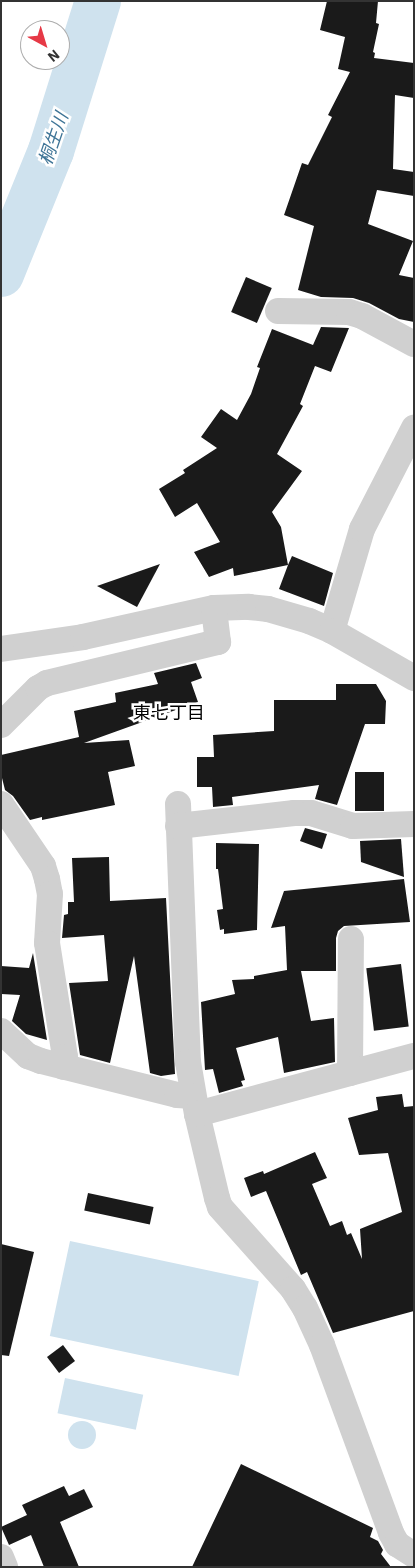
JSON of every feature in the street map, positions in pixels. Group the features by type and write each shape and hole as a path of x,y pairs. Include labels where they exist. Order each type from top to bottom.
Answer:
{"street":[{"path":"278,311 349,312 362,316 414,344"},
{"path":"332,631 362,529 414,428"},
{"path":"1,725 38,688 47,683 218,642 214,608"},
{"path":"4,649 83,637 214,608 268,608 332,631 414,678"},
{"path":"1,804 43,866 47,879 50,894 47,943 65,1057 63,1067"},
{"path":"414,824 353,826 311,813 178,815 188,1062 195,1105 220,1207 294,1289 305,1308 322,1345 390,1533 397,1544 414,1555"},
{"path":"350,1072 351,939"},
{"path":"1,1031 28,1056 63,1067 177,1096 195,1105 350,1072 414,1056"},
{"path":"1,1558 5,1567"}],"water":[{"path":"70,1241 259,1281 239,1376 50,1336"},
{"path":"65,1378 143,1395 136,1430 58,1413"},
{"path":"82,1421 92,1425 96,1435 92,1445 82,1449 72,1445 68,1435 72,1425"}],"building":[{"path":"327,1 378,1 376,23 379,24 373,52 375,53 374,58 414,63 414,98 395,95 393,169 414,172 414,196 377,190 368,224 413,241 399,275 414,278 414,322 399,319 369,303 353,298 321,297 298,290 314,226 284,215 302,163 308,165 332,117 328,115 350,72 338,69 345,37 320,30"},
{"path":"246,277 272,288 257,323 231,312"},
{"path":"321,327 349,328 331,372 315,366 300,404 303,406 277,454 302,471 272,512 281,527 288,565 234,576 233,568 209,577 194,552 220,542 197,503 175,517 159,489 185,473 183,470 217,448 201,437 221,409 237,420 251,394 260,368 257,367 272,329 313,345"},
{"path":"292,556 333,573 324,606 279,589"},
{"path":"160,564 137,607 97,586"},
{"path":"196,663 202,678 191,682 198,702 84,743 129,740 135,766 108,772 115,805 42,820 42,817 30,820 13,796 5,790 1,774 1,755 79,737 74,711 116,702 115,693 158,684 154,673"},
{"path":"336,684 376,684 386,701 385,724 365,724 337,805 315,799 319,785 232,797 233,805 213,807 212,787 197,787 197,757 214,757 213,735 274,731 274,700 336,700"},
{"path":"355,772 384,772 384,811 355,811"},
{"path":"305,828 327,834 322,849 300,841"},
{"path":"401,839 404,877 361,862 360,841"},
{"path":"216,843 259,844 257,930 224,934 224,929 220,930 217,910 223,909 218,869 216,869"},
{"path":"109,857 110,901 166,898 175,1074 161,1076 150,1073 134,956 110,1063 80,1055 69,983 108,981 104,935 62,938 64,915 68,914 68,902 74,902 72,858"},
{"path":"404,879 410,922 344,926 338,931 336,938 336,971 301,971 311,1021 334,1018 335,1062 284,1073 278,1037 236,1048 245,1080 241,1081 243,1086 219,1093 213,1069 205,1070 201,1002 235,994 232,980 254,979 254,976 287,970 285,926 271,928 284,891"},
{"path":"33,953 47,1040 26,1034 12,1021 20,995 1,994 1,966 29,968"},
{"path":"401,964 409,1027 374,1031 366,968"},
{"path":"402,1094 404,1107 414,1106 414,1311 333,1333 307,1272 301,1275 266,1191 251,1197 244,1178 263,1171 264,1174 315,1152 327,1178 312,1184 330,1226 342,1221 347,1235 351,1233 362,1259 360,1229 402,1212 388,1153 359,1155 348,1118 378,1110 376,1097"},
{"path":"88,1193 154,1207 150,1225 84,1211"},
{"path":"1,1244 34,1252 9,1356 1,1355"},
{"path":"63,1345 75,1361 59,1373 47,1357"},
{"path":"241,1464 373,1528 370,1537 378,1541 383,1550 381,1554 391,1567 192,1567"},
{"path":"64,1486 69,1496 84,1489 93,1507 60,1522 79,1567 44,1567 31,1535 9,1545 1,1527 27,1515 22,1505"}],"waterway":[{"name":"桐生川","path":"1,274 51,151 98,1"}],"district":[{"name":"東七丁目","path":"169,713"}]}
